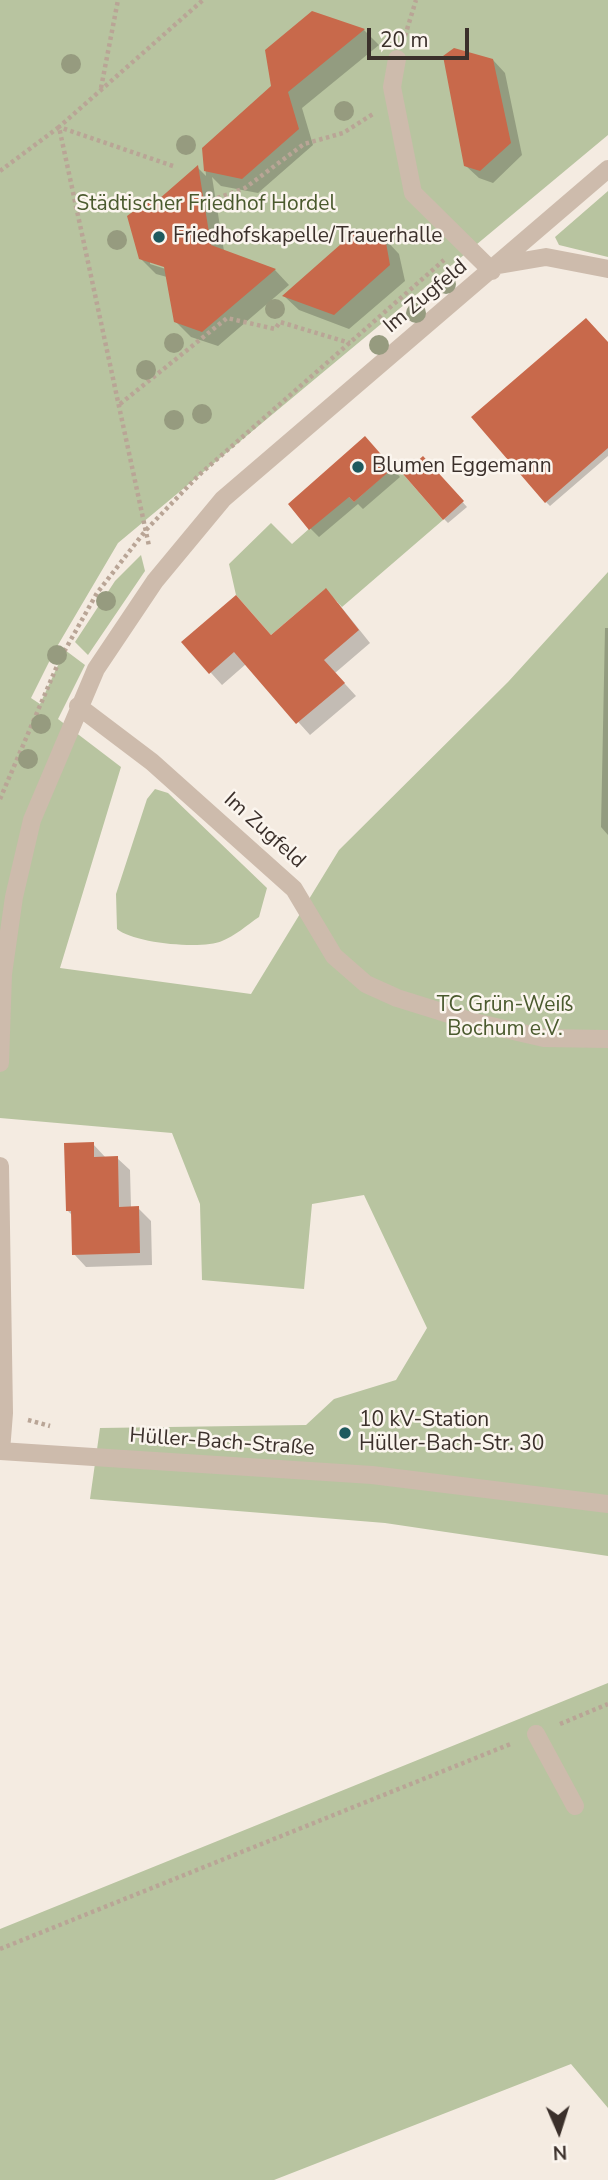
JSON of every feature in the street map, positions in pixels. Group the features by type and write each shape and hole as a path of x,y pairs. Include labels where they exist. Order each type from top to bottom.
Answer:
{"street":[{"path":"397,59 392,87 413,193 464,243 495,268"},
{"name":"Im Zugfeld","path":"0,1063 3,974 14,897 32,820 78,706 96,669 155,581 223,499 608,169"},
{"name":"Im Zugfeld","path":"495,268 546,257 608,269"},
{"name":"Im Zugfeld","path":"78,706 152,762 294,889 334,956 366,984 397,998 474,1022 533,1036 608,1039"},
{"path":"0,1166 4,1413 0,1451"},
{"name":"Hüller-Bach-Straße","path":"0,1451 372,1475 608,1504"},
{"path":"536,1734 575,1806"}],"path":[{"path":"100,90 118,0"},
{"path":"0,171 59,127 203,0"},
{"path":"397,59 416,0"},
{"path":"204,203 245,188 304,144 343,133 395,101"},
{"path":"59,127 173,166"},
{"path":"59,127 120,404 155,581"},
{"path":"0,799 60,659 97,593 146,530 199,475 464,243"},
{"path":"120,404 227,318 275,329 280,322 350,343"},
{"path":"0,1949 608,1704"}],"green space":[{"path":"0,0 608,0 608,135 118,543 55,650 31,698 40,704 65,650 85,665 58,719 121,767 60,968 251,994 339,850 508,682 608,572 608,1556 385,1523 90,1499 100,1428 306,1425 334,1399 396,1380 427,1328 364,1195 312,1204 304,1289 202,1280 200,1204 172,1133 0,1118"},
{"path":"608,191 608,257 559,245 555,237"},
{"path":"393,467 403,474 443,520 342,607 325,589 271,635 236,595 229,564 271,523 292,544 347,495 354,502"},
{"path":"141,555 145,571 88,655 75,642 115,581"},
{"path":"155,789 168,793 267,888 259,917 227,939 212,944 168,944 137,938 117,929 116,894 147,799"},
{"path":"608,1683 608,2108 571,2064 274,2180 0,2180 0,1929"}],"building":[{"path":"312,11 365,29 288,92 299,129 242,179 204,171 202,148 271,86 265,50"},
{"path":"454,48 493,59 511,143 480,171 464,166 443,56"},
{"path":"198,165 211,245 276,269 202,332 174,322 164,267 139,259 127,216 151,198 159,199"},
{"path":"358,229 385,237 390,265 334,315 282,296"},
{"path":"586,318 608,342 608,448 545,503 471,417"},
{"path":"365,436 393,468 354,502 349,497 309,530 288,504"},
{"path":"423,456 464,501 443,520 403,474"},
{"path":"326,588 359,630 324,660 345,683 296,724 234,652 209,674 181,642 236,595 271,635"},
{"path":"94,1142 94,1157 118,1156 119,1207 139,1206 140,1253 72,1255 71,1211 66,1211 64,1143"}],"place":[{"name":"Friedhofskapelle/Trauerhalle","path":"159,237"},
{"name":"Blumen Eggemann","path":"358,467"},
{"name":"10 kV-Station Hüller-Bach-Str. 30","path":"345,1433"}],"park label":[{"name":"Städtischer Friedhof Hordel","path":"206,205"},
{"name":"TC Grün-Weiß Bochum e.V.","path":"505,1018"}]}
